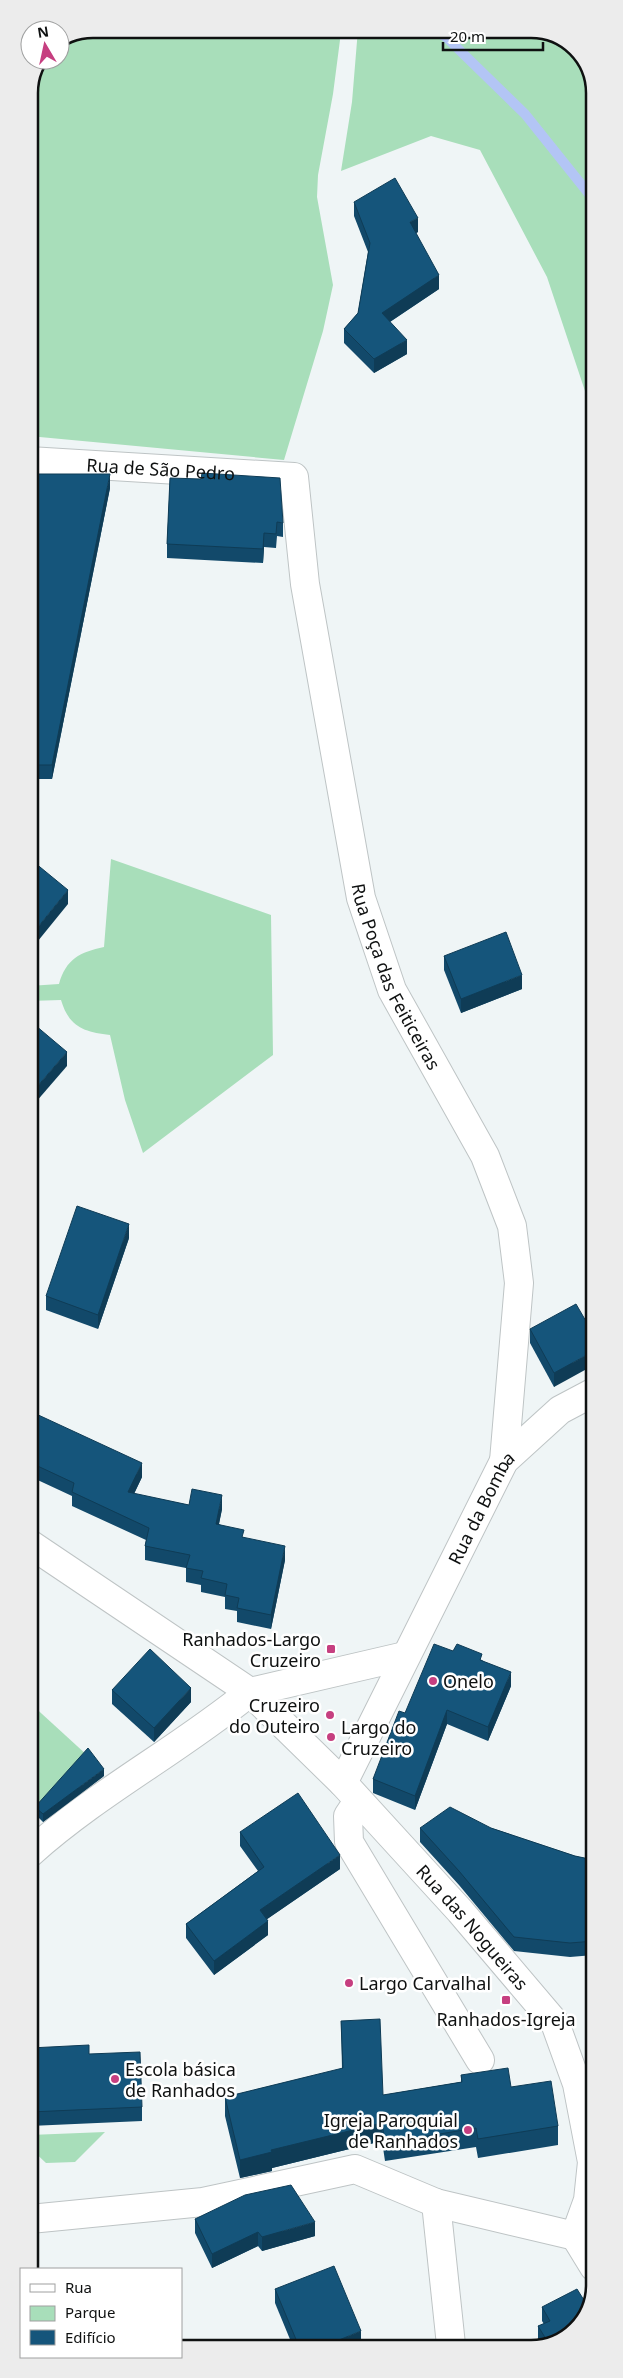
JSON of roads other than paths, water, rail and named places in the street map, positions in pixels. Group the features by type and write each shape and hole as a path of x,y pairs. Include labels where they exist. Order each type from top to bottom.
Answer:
{"street":[{"name":"Rua de São Pedro","path":"38,462 294,477"},
{"name":"Rua Poça das Feiticeiras","path":"294,477 305,584 361,898 392,990 485,1156 512,1226 519,1283 504,1461"},
{"name":"Rua da Bomba","path":"480,2060 350,1842 348,1816 351,1792 405,1656 504,1461 560,1410 586,1396"},
{"name":"Rua das Nogueiras","path":"38,1549 250,1692 351,1792 460,1911 555,2024 577,2084 586,2119"},
{"path":"38,1846 62,1824 212,1723 250,1692 405,1656"},
{"path":"38,2218 203,2202 355,2169 436,2203 575,2236 586,2254"},
{"path":"436,2203 450,2340"},
{"name":"Rua das Nogueiras","path":"575,2236 586,2206"}],"waterway":[{"path":"447,38 525,114 586,190"}],"place":[{"name":"Ranhados-Largo Cruzeiro","path":"331,1649"},
{"name":"Onelo","path":"433,1681"},
{"name":"Cruzeiro do Outeiro","path":"330,1715"},
{"name":"Largo do Cruzeiro","path":"331,1737"},
{"name":"Largo Carvalhal","path":"349,1983"},
{"name":"Ranhados-Igreja","path":"506,2000"},
{"name":"Escola básica de Ranhados","path":"115,2079"},
{"name":"Igreja Paroquial de Ranhados","path":"468,2130"}]}
